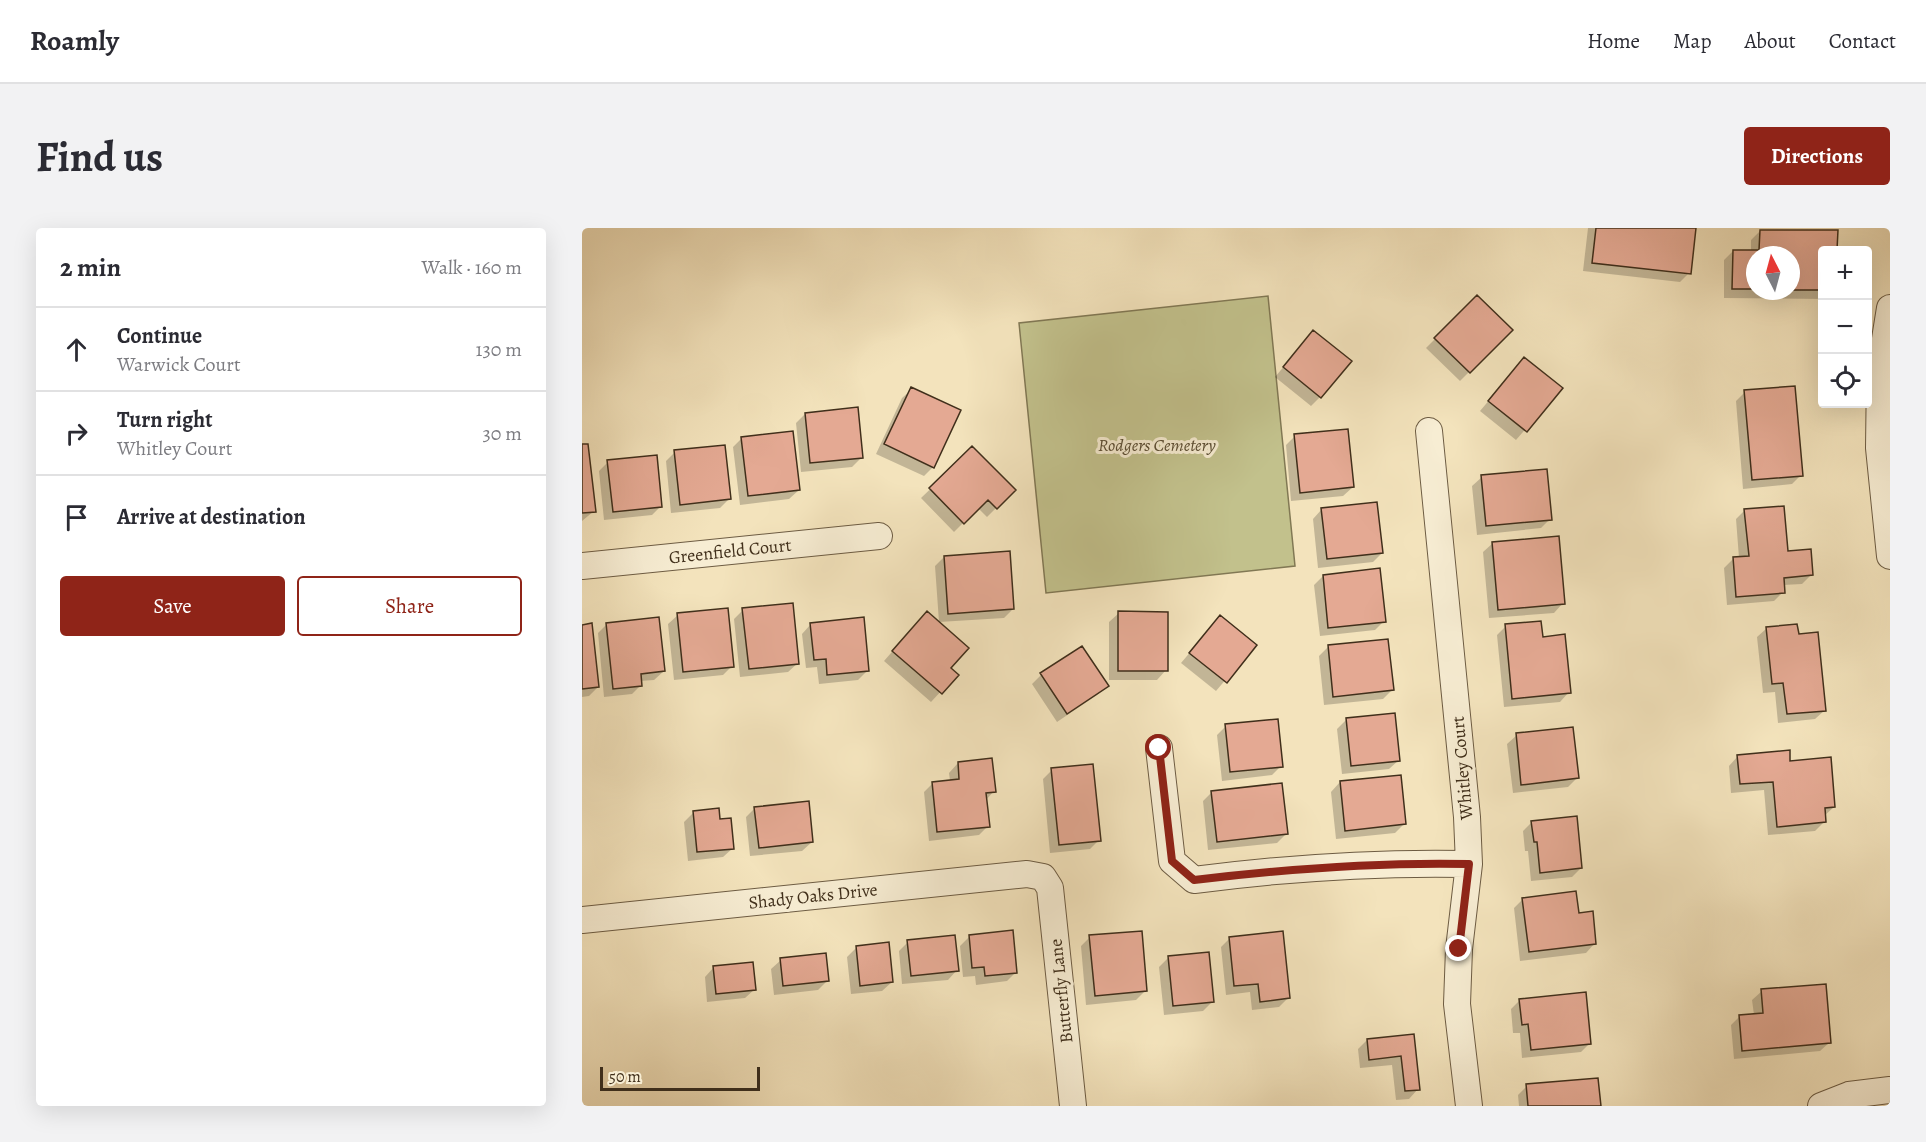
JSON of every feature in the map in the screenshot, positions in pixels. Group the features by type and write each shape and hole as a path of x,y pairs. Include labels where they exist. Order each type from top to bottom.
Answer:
{"street":[{"path":"1890,308 1880,370 1879,436 1890,556"},
{"name":"Whitley Court","path":"1429,431 1467,817 1469,864 1459,949 1457,1004 1469,1106"},
{"name":"Greenfield Court","path":"582,566 879,536"},
{"path":"1159,748 1172,861 1194,880 1337,865 1408,862 1469,864"},
{"name":"Shady Oaks Drive","path":"582,920 1027,874 1043,877"},
{"name":"Butterfly Lane","path":"1043,877 1050,888 1073,1106"},
{"path":"1821,1106 1849,1095 1890,1090"}],"green space":[{"name":"Rodgers Cemetery","path":"1268,296 1295,566 1046,593 1019,323"}],"building":[{"path":"1596,228 1696,228 1691,274 1592,263"},
{"path":"1760,230 1838,230 1837,246 1818,246 1818,290 1800,290 1800,246 1759,246"},
{"path":"1733,250 1746,250 1746,289 1732,289"},
{"path":"1477,295 1513,330 1470,373 1434,338"},
{"path":"1313,330 1352,361 1321,398 1283,367"},
{"path":"1524,357 1563,388 1527,432 1488,401"},
{"path":"1795,386 1803,476 1752,480 1744,390"},
{"path":"911,387 961,410 934,468 884,444"},
{"path":"858,407 863,458 810,463 805,413"},
{"path":"1348,429 1354,487 1300,493 1294,434"},
{"path":"793,431 800,490 748,496 741,437"},
{"path":"582,444 588,444 596,512 582,513"},
{"path":"725,445 731,499 680,505 674,450"},
{"path":"972,446 1016,490 997,509 988,500 964,524 929,488"},
{"path":"657,455 662,507 613,512 607,460"},
{"path":"1547,469 1552,520 1486,526 1481,475"},
{"path":"1377,502 1383,553 1327,559 1321,508"},
{"path":"1784,506 1788,551 1811,549 1813,575 1784,578 1785,593 1736,597 1733,557 1749,556 1744,509"},
{"path":"1559,536 1565,604 1498,610 1492,542"},
{"path":"1010,551 1014,609 948,614 944,556"},
{"path":"1380,568 1386,622 1328,628 1323,575"},
{"path":"793,603 799,664 749,669 742,608"},
{"path":"728,608 734,667 683,672 677,613"},
{"path":"927,611 969,648 951,668 959,675 942,694 892,651"},
{"path":"1118,611 1168,612 1168,671 1118,671"},
{"path":"1220,615 1257,645 1227,683 1189,653"},
{"path":"659,617 665,671 641,674 642,686 613,689 606,623"},
{"path":"864,617 869,671 827,675 826,659 814,660 810,623"},
{"path":"1541,621 1543,637 1565,634 1571,693 1512,699 1505,624"},
{"path":"592,623 599,687 582,689 582,625"},
{"path":"1797,624 1799,634 1818,632 1826,711 1787,714 1783,683 1772,684 1766,627"},
{"path":"1388,639 1394,690 1333,697 1328,645"},
{"path":"1082,646 1109,686 1067,714 1040,673"},
{"path":"1395,713 1400,761 1351,766 1346,718"},
{"path":"1278,719 1283,767 1230,772 1225,724"},
{"path":"1573,727 1579,778 1521,785 1516,733"},
{"path":"1790,750 1790,761 1831,757 1835,807 1825,808 1826,822 1777,827 1773,782 1740,784 1737,755"},
{"path":"992,758 996,792 986,793 990,827 937,832 932,782 959,779 958,762"},
{"path":"1093,764 1101,841 1059,845 1051,768"},
{"path":"1401,775 1406,824 1345,831 1340,781"},
{"path":"1282,783 1288,834 1217,842 1211,791"},
{"path":"809,801 813,842 759,848 754,807"},
{"path":"719,808 720,819 731,818 734,849 697,852 693,811"},
{"path":"1577,816 1582,868 1540,873 1537,842 1534,842 1531,821"},
{"path":"1576,891 1579,913 1593,911 1596,944 1529,952 1522,898"},
{"path":"1013,930 1017,973 985,976 984,967 972,968 969,935"},
{"path":"1142,931 1147,991 1095,996 1089,935"},
{"path":"1283,931 1290,998 1260,1002 1258,984 1234,986 1229,937"},
{"path":"955,935 959,971 911,976 907,940"},
{"path":"889,942 893,982 860,986 856,946"},
{"path":"1209,952 1214,1002 1173,1006 1168,956"},
{"path":"826,953 829,981 783,986 780,958"},
{"path":"753,962 756,990 716,994 713,966"},
{"path":"1826,984 1831,1043 1742,1051 1739,1015 1763,1013 1761,989"},
{"path":"1586,992 1591,1044 1531,1050 1528,1024 1522,1025 1519,999"},
{"path":"1414,1034 1420,1090 1405,1091 1401,1056 1369,1060 1367,1039"},
{"path":"1598,1078 1601,1106 1528,1106 1526,1084"}],"route":[{"path":"1159,748 1172,861 1194,880 1337,865 1408,862 1469,864 1459,949"}]}
